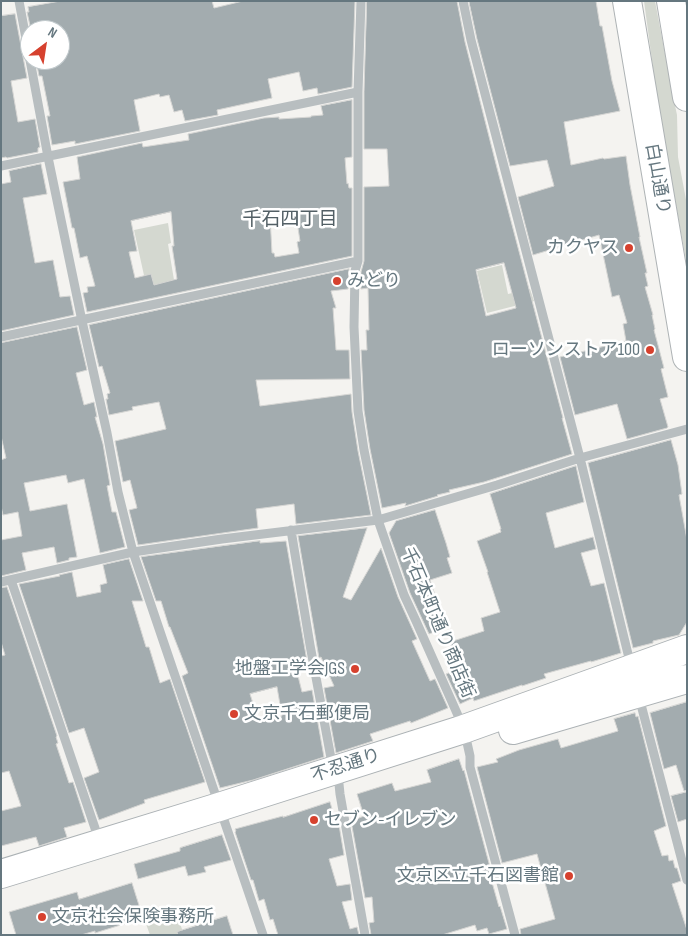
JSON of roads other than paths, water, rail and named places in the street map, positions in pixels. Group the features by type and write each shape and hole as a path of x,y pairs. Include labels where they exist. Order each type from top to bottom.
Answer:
{"main road":[{"name":"白山通り","path":"627,1 687,357"},
{"path":"671,1 686,86"},
{"name":"不忍通り","path":"1,889 221,814 635,681 687,650"},
{"name":"不忍通り","path":"635,681 687,679"},
{"name":"不忍通り","path":"1,874 100,844 221,814"}],"street":[{"path":"19,1 48,157 118,492 133,552 263,935"},
{"name":"千石本町通り商店街","path":"361,1 358,92 358,261 354,327 358,411 364,450 378,520 404,595 465,736 470,756 470,767 514,935"},
{"path":"463,1 687,880"},
{"path":"1,166 358,92"},
{"path":"1,337 358,261"},
{"path":"1,582 133,552 378,520 580,458 687,429"},
{"path":"291,530 310,645 340,794 365,935"},
{"path":"11,580 100,844"}],"place":[{"name":"カクヤス","path":"629,248"},
{"name":"みどり","path":"337,281"},
{"name":"ローソンストア100","path":"650,350"},
{"name":"地盤工学会JGS","path":"355,669"},
{"name":"文京千石郵便局","path":"234,714"},
{"name":"セブン-イレブン","path":"314,820"},
{"name":"文京区立千石図書館","path":"569,876"},
{"name":"文京社会保険事務所","path":"42,917"}],"district":[{"name":"千石四丁目","path":"290,220"}]}
